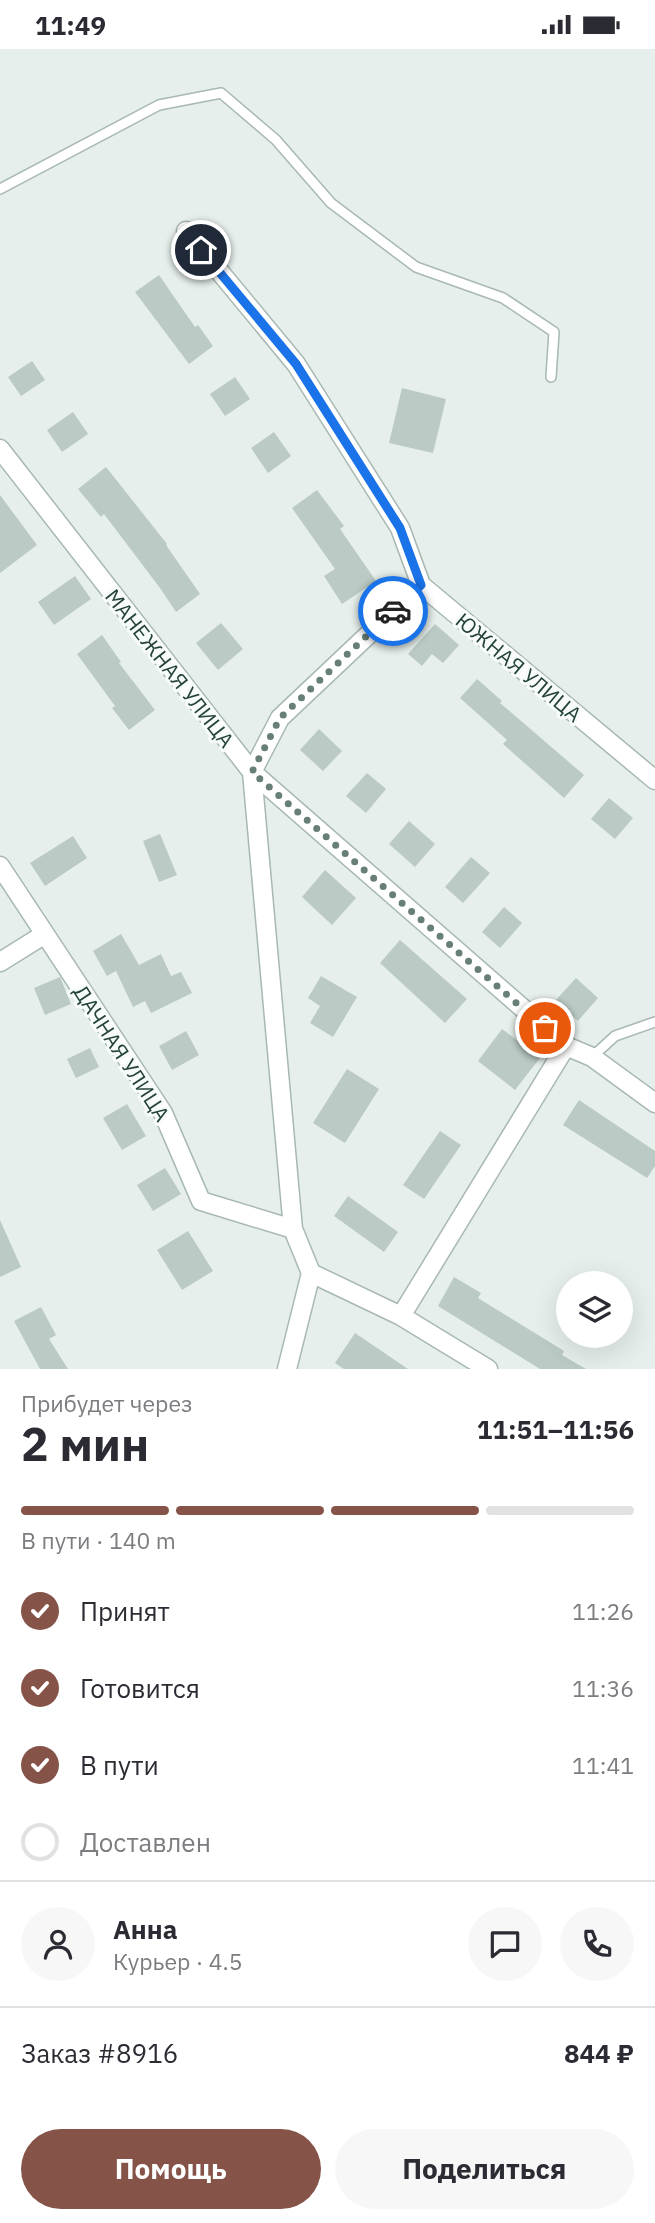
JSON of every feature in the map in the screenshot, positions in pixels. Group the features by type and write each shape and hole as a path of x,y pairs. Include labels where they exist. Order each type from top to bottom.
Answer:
{"street":[{"name":"ЮЖНАЯ УЛИЦА","path":"186,231 296,364 400,528 421,585 655,780"},
{"name":"МАНЕЖНАЯ УЛИЦА","path":"0,449 252,772 566,1046 592,1057 655,1103"},
{"path":"287,1369 311,1273 293,1229 252,772 280,718 421,585"},
{"name":"ДАЧНАЯ УЛИЦА","path":"0,866 163,1113 201,1201 293,1229"},
{"path":"0,962 45,935"},
{"path":"401,1316 566,1046"},
{"path":"311,1273 401,1316 488,1369"}],"lane":[{"path":"0,189 159,105 221,93 276,141 331,203 416,267 503,298 554,332 551,377"},
{"path":"592,1057 615,1036 655,1022"}],"building":[{"path":"159,275 195,327 198,325 213,346 189,364 135,292"},
{"path":"32,361 45,380 21,396 8,377"},
{"path":"235,377 250,399 225,416 210,394"},
{"path":"402,388 446,399 433,453 389,443"},
{"path":"73,412 88,434 62,452 47,430"},
{"path":"274,432 291,456 268,473 251,448"},
{"path":"106,467 167,544 200,594 176,612 104,514 101,517 78,489"},
{"path":"317,490 344,526 340,529 376,581 342,604 324,576 335,569 292,508"},
{"path":"0,495 37,545 0,573"},
{"path":"75,576 91,599 54,625 38,602"},
{"path":"221,623 243,649 218,670 196,643"},
{"path":"435,624 459,645 443,663 432,654 422,666 408,654"},
{"path":"102,635 121,662 119,663 155,710 129,730 77,654"},
{"path":"477,679 502,701 500,703 584,775 564,798 503,744 507,740 460,698"},
{"path":"319,729 342,751 323,771 300,750"},
{"path":"367,773 386,789 366,813 346,796"},
{"path":"609,798 633,818 615,839 591,819"},
{"path":"409,821 435,844 415,867 389,844"},
{"path":"160,834 177,875 159,882 143,841"},
{"path":"73,836 87,858 45,886 30,863"},
{"path":"471,857 490,873 463,903 445,887"},
{"path":"325,870 356,898 332,925 302,897"},
{"path":"504,907 522,923 500,948 482,932"},
{"path":"121,934 139,965 161,954 171,976 181,972 192,993 151,1013 145,1001 133,1007 116,971 107,976 93,951"},
{"path":"400,940 467,999 445,1023 380,963"},
{"path":"321,976 357,997 333,1037 310,1023 320,1006 308,998"},
{"path":"60,977 71,1004 45,1015 34,988"},
{"path":"576,978 598,998 578,1021 555,1001"},
{"path":"502,1029 540,1058 515,1090 478,1061"},
{"path":"186,1031 199,1055 172,1070 159,1046"},
{"path":"90,1048 99,1067 76,1078 67,1059"},
{"path":"347,1069 379,1089 345,1143 313,1123"},
{"path":"579,1100 655,1151 655,1166 647,1178 563,1125"},
{"path":"127,1104 146,1136 122,1150 103,1118"},
{"path":"440,1131 461,1145 424,1199 403,1185"},
{"path":"165,1168 181,1194 153,1211 137,1185"},
{"path":"348,1196 398,1232 384,1252 334,1216"},
{"path":"0,1220 21,1267 0,1277"},
{"path":"188,1231 213,1271 182,1290 157,1250"},
{"path":"454,1277 481,1293 478,1298 564,1351 562,1355 586,1369 540,1369 438,1306"},
{"path":"41,1307 56,1335 49,1339 68,1369 40,1369 14,1321"},
{"path":"355,1333 408,1369 344,1369 335,1363"}],"way so far":[{"path":"393,611 280,718 252,772 545,1028"}],"route":[{"path":"201,250 296,364 400,528 421,585 393,611"}]}
